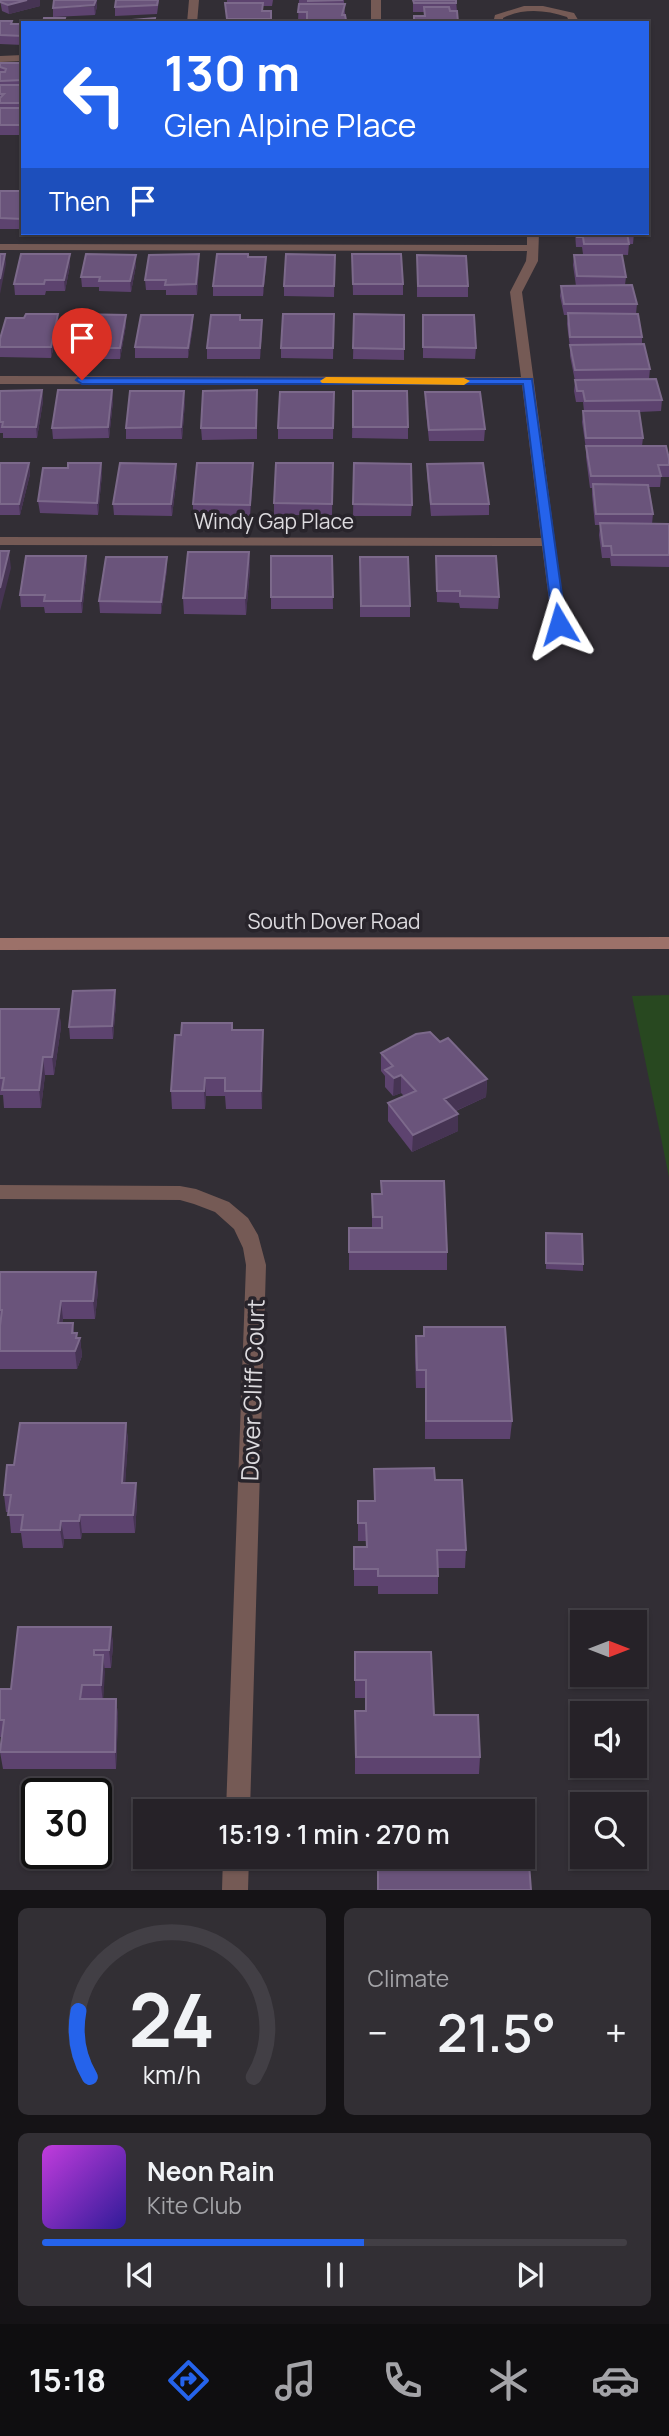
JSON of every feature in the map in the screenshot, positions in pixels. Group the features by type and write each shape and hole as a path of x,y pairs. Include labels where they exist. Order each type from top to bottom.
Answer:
{"street":[{"path":"192,21 194,0"},
{"path":"376,0 376,21"},
{"path":"498,21 498,17 507,12 539,8 571,15 574,21"},
{"path":"0,59 21,58"},
{"path":"533,235 532,261 516,292 559,624"},
{"path":"0,247 534,248"},
{"path":"0,380 528,381"},
{"name":"Windy Gap Place","path":"0,541 549,542"},
{"name":"South Dover Road","path":"0,944 669,943"},
{"name":"Dover Cliff Court","path":"0,1192 192,1195 221,1206 237,1217 254,1244 256,1265 238,1799"},
{"path":"235,1890 236,1869"}],"green space":[{"path":"669,995 669,1177 632,996"}],"building":[{"path":"0,0 27,0 8,5"},
{"path":"54,0 96,0 94,5 53,8"},
{"path":"116,0 158,0 157,5 115,7"},
{"path":"413,0 456,0 456,3 414,3"},
{"path":"225,3 263,3 262,11 271,11 271,19 227,19"},
{"path":"299,4 345,4 342,15 345,15 346,20 307,20 307,12 298,12"},
{"path":"424,7 449,7 450,11 457,11 458,21 414,21 414,16 425,16"},
{"path":"44,18 65,18 64,21 43,21"},
{"path":"155,18 154,21 120,21"},
{"path":"0,21 21,24 21,36 0,35"},
{"path":"0,63 21,63 21,80 0,81 0,72 5,72 6,69 0,67"},
{"path":"0,85 21,85 21,103 0,103 4,94 0,94"},
{"path":"0,108 21,108 20,125 0,125"},
{"path":"0,191 21,191 21,219 0,218"},
{"path":"627,235 629,244 584,244 583,237 577,237"},
{"path":"0,254 5,254 0,279"},
{"path":"21,254 70,254 64,280 45,280 44,284 14,284"},
{"path":"86,254 136,255 130,281 99,281 100,277 81,277"},
{"path":"199,254 196,284 165,285 166,280 145,280 149,255"},
{"path":"217,254 266,257 263,286 213,286"},
{"path":"286,254 335,255 334,286 284,286"},
{"path":"352,254 401,254 403,284 353,284"},
{"path":"417,255 466,256 468,286 418,286"},
{"path":"574,255 622,255 626,277 577,276"},
{"path":"632,285 637,304 564,304 561,286"},
{"path":"568,313 638,314 642,337 570,337"},
{"path":"26,314 58,314 51,347 0,347 6,318 24,318"},
{"path":"74,314 126,315 120,348 67,348"},
{"path":"283,314 334,314 333,348 281,348"},
{"path":"354,314 404,315 404,349 353,348"},
{"path":"141,315 193,315 188,348 135,347"},
{"path":"211,315 240,315 240,320 262,320 260,348 207,348"},
{"path":"423,315 474,315 476,348 423,347"},
{"path":"644,344 650,369 575,370 570,345"},
{"path":"656,379 662,400 585,401 583,391 577,391 575,380"},
{"path":"42,390 36,427 2,427 0,391"},
{"path":"58,390 112,390 108,427 52,428"},
{"path":"257,390 256,428 201,428 203,391"},
{"path":"130,391 184,391 181,427 126,428"},
{"path":"353,391 407,391 408,427 353,427"},
{"path":"280,392 334,392 333,428 278,428"},
{"path":"425,392 480,392 485,429 429,430"},
{"path":"583,411 639,411 643,438 586,438"},
{"path":"586,446 666,446 669,465 658,465 661,476 591,476"},
{"path":"0,463 29,463 19,504 0,504"},
{"path":"68,463 101,463 97,503 38,501 43,468 68,468"},
{"path":"120,463 176,464 171,504 113,504"},
{"path":"197,463 253,463 250,505 193,504"},
{"path":"276,463 333,463 332,504 274,503"},
{"path":"354,463 411,464 412,505 353,504"},
{"path":"483,463 489,504 431,504 427,464"},
{"path":"593,484 648,485 653,514 596,514"},
{"path":"600,523 669,524 669,555 612,555 611,546 603,546"},
{"path":"0,551 9,551 0,588"},
{"path":"188,552 249,552 245,598 183,598"},
{"path":"26,556 86,556 81,601 44,601 45,595 20,595"},
{"path":"271,556 332,556 333,597 271,597"},
{"path":"436,556 496,556 499,597 460,596 460,591 437,591"},
{"path":"106,557 167,557 161,602 99,601"},
{"path":"360,557 408,557 410,606 361,606"},
{"path":"115,990 112,1026 69,1027 73,991"},
{"path":"0,1009 59,1009 52,1057 43,1057 39,1090 2,1090 4,1078 0,1078"},
{"path":"182,1023 232,1023 232,1030 263,1030 261,1091 225,1091 225,1078 205,1078 204,1091 171,1091 175,1035 181,1035"},
{"path":"430,1032 440,1042 448,1038 487,1079 444,1099 458,1114 413,1135 388,1103 416,1091 401,1075 394,1078 385,1070 393,1066 381,1053 416,1034"},
{"path":"381,1181 444,1181 447,1252 349,1252 349,1228 382,1228 382,1217 373,1217 372,1194 382,1194"},
{"path":"546,1233 582,1234 583,1264 546,1263"},
{"path":"0,1272 96,1272 93,1301 61,1301 58,1323 73,1323 72,1333 77,1333 76,1338 80,1338 75,1351 0,1351"},
{"path":"424,1327 505,1327 512,1421 426,1421 426,1370 417,1370 416,1336 424,1336"},
{"path":"20,1423 126,1423 122,1483 136,1483 133,1515 80,1515 79,1521 61,1521 60,1530 21,1530 23,1515 8,1515 11,1495 4,1495 7,1465 14,1465"},
{"path":"434,1468 435,1480 462,1480 466,1550 437,1550 438,1576 378,1576 378,1569 354,1569 354,1547 367,1547 366,1523 358,1523 358,1501 375,1501 374,1469"},
{"path":"18,1627 111,1627 109,1650 94,1650 94,1655 103,1655 101,1685 82,1685 80,1699 116,1699 115,1752 0,1752 4,1720 0,1720 0,1689 11,1689"},
{"path":"355,1652 431,1652 434,1715 478,1715 480,1757 356,1757 355,1711 366,1711 366,1680 355,1680"},
{"path":"378,1869 529,1869 531,1890 378,1890"}],"slow traffic":[{"path":"326,381 464,381"}],"route":[{"path":"82,380 528,381 559,624"}]}
